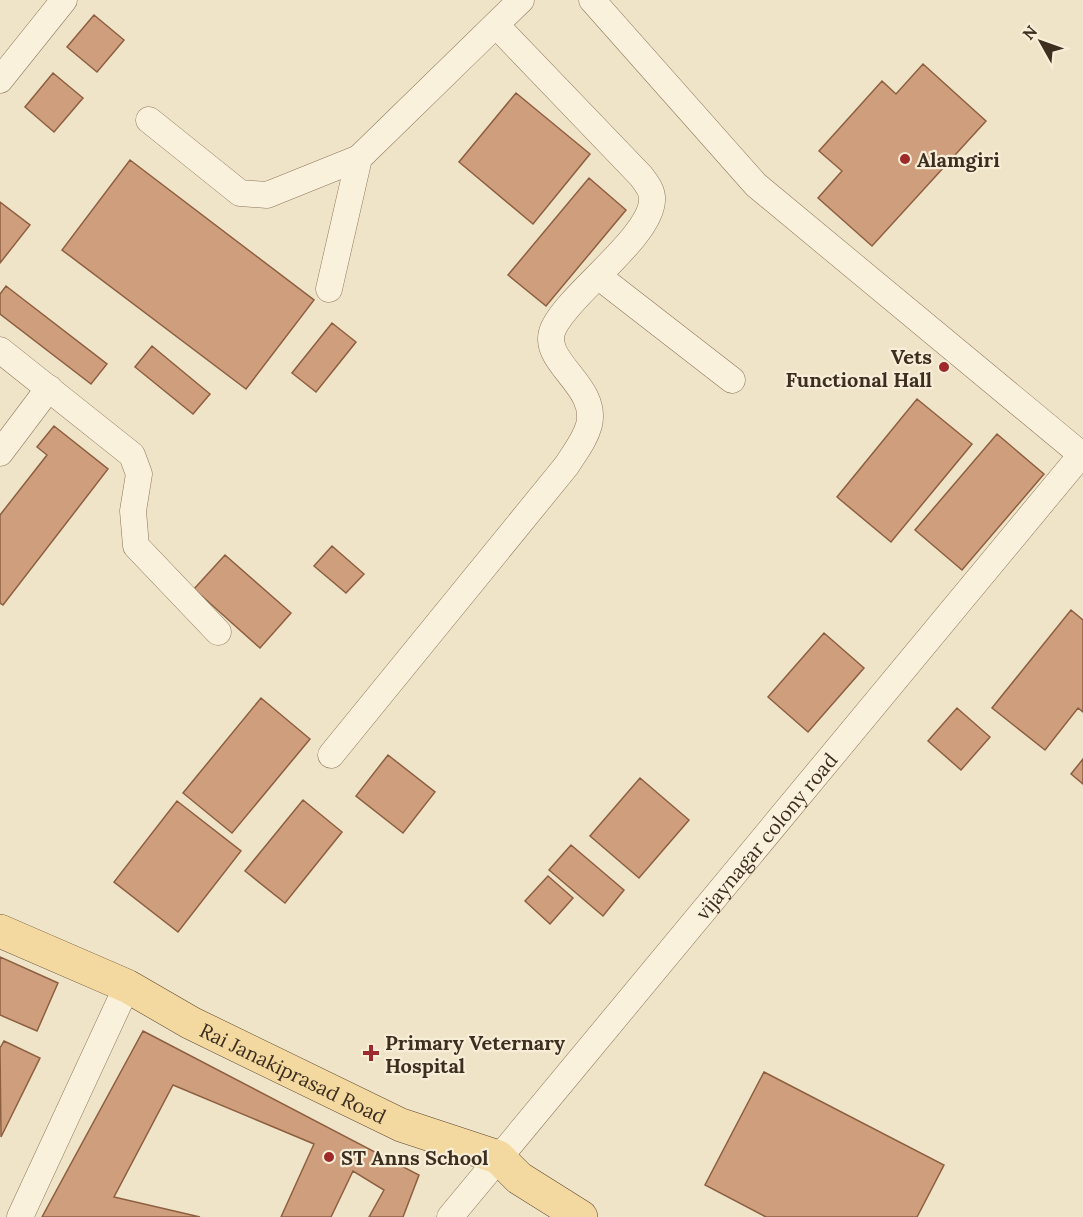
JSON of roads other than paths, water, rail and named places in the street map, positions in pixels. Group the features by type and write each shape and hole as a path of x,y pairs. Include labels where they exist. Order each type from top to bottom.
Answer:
{"main road":[{"name":"Rai Janakiprasad Road","path":"0,931 127,986 191,1023 401,1125 498,1157 519,1178 581,1217"}],"street":[{"path":"0,80 64,0"},
{"path":"149,120 240,193 267,195 359,158 521,0"},
{"path":"592,0 756,185 1082,455"},
{"path":"331,755 567,465 584,439 589,423 586,401 569,372 553,353 549,339 555,325 650,212 652,199 650,188 496,25"},
{"path":"329,289 359,158"},
{"path":"598,276 732,380"},
{"path":"0,350 132,455 139,474 133,511 136,546 218,632"},
{"path":"0,453 49,388"},
{"name":"vijaynagar colony road","path":"450,1217 1082,455"},
{"path":"20,1217 127,986"}],"place":[{"name":"Alamgiri","path":"905,159"},
{"name":"Vets Functional Hall","path":"944,367"},
{"name":"Primary Veternary Hospital","path":"371,1053"},
{"name":"ST Anns School","path":"329,1157"}]}
